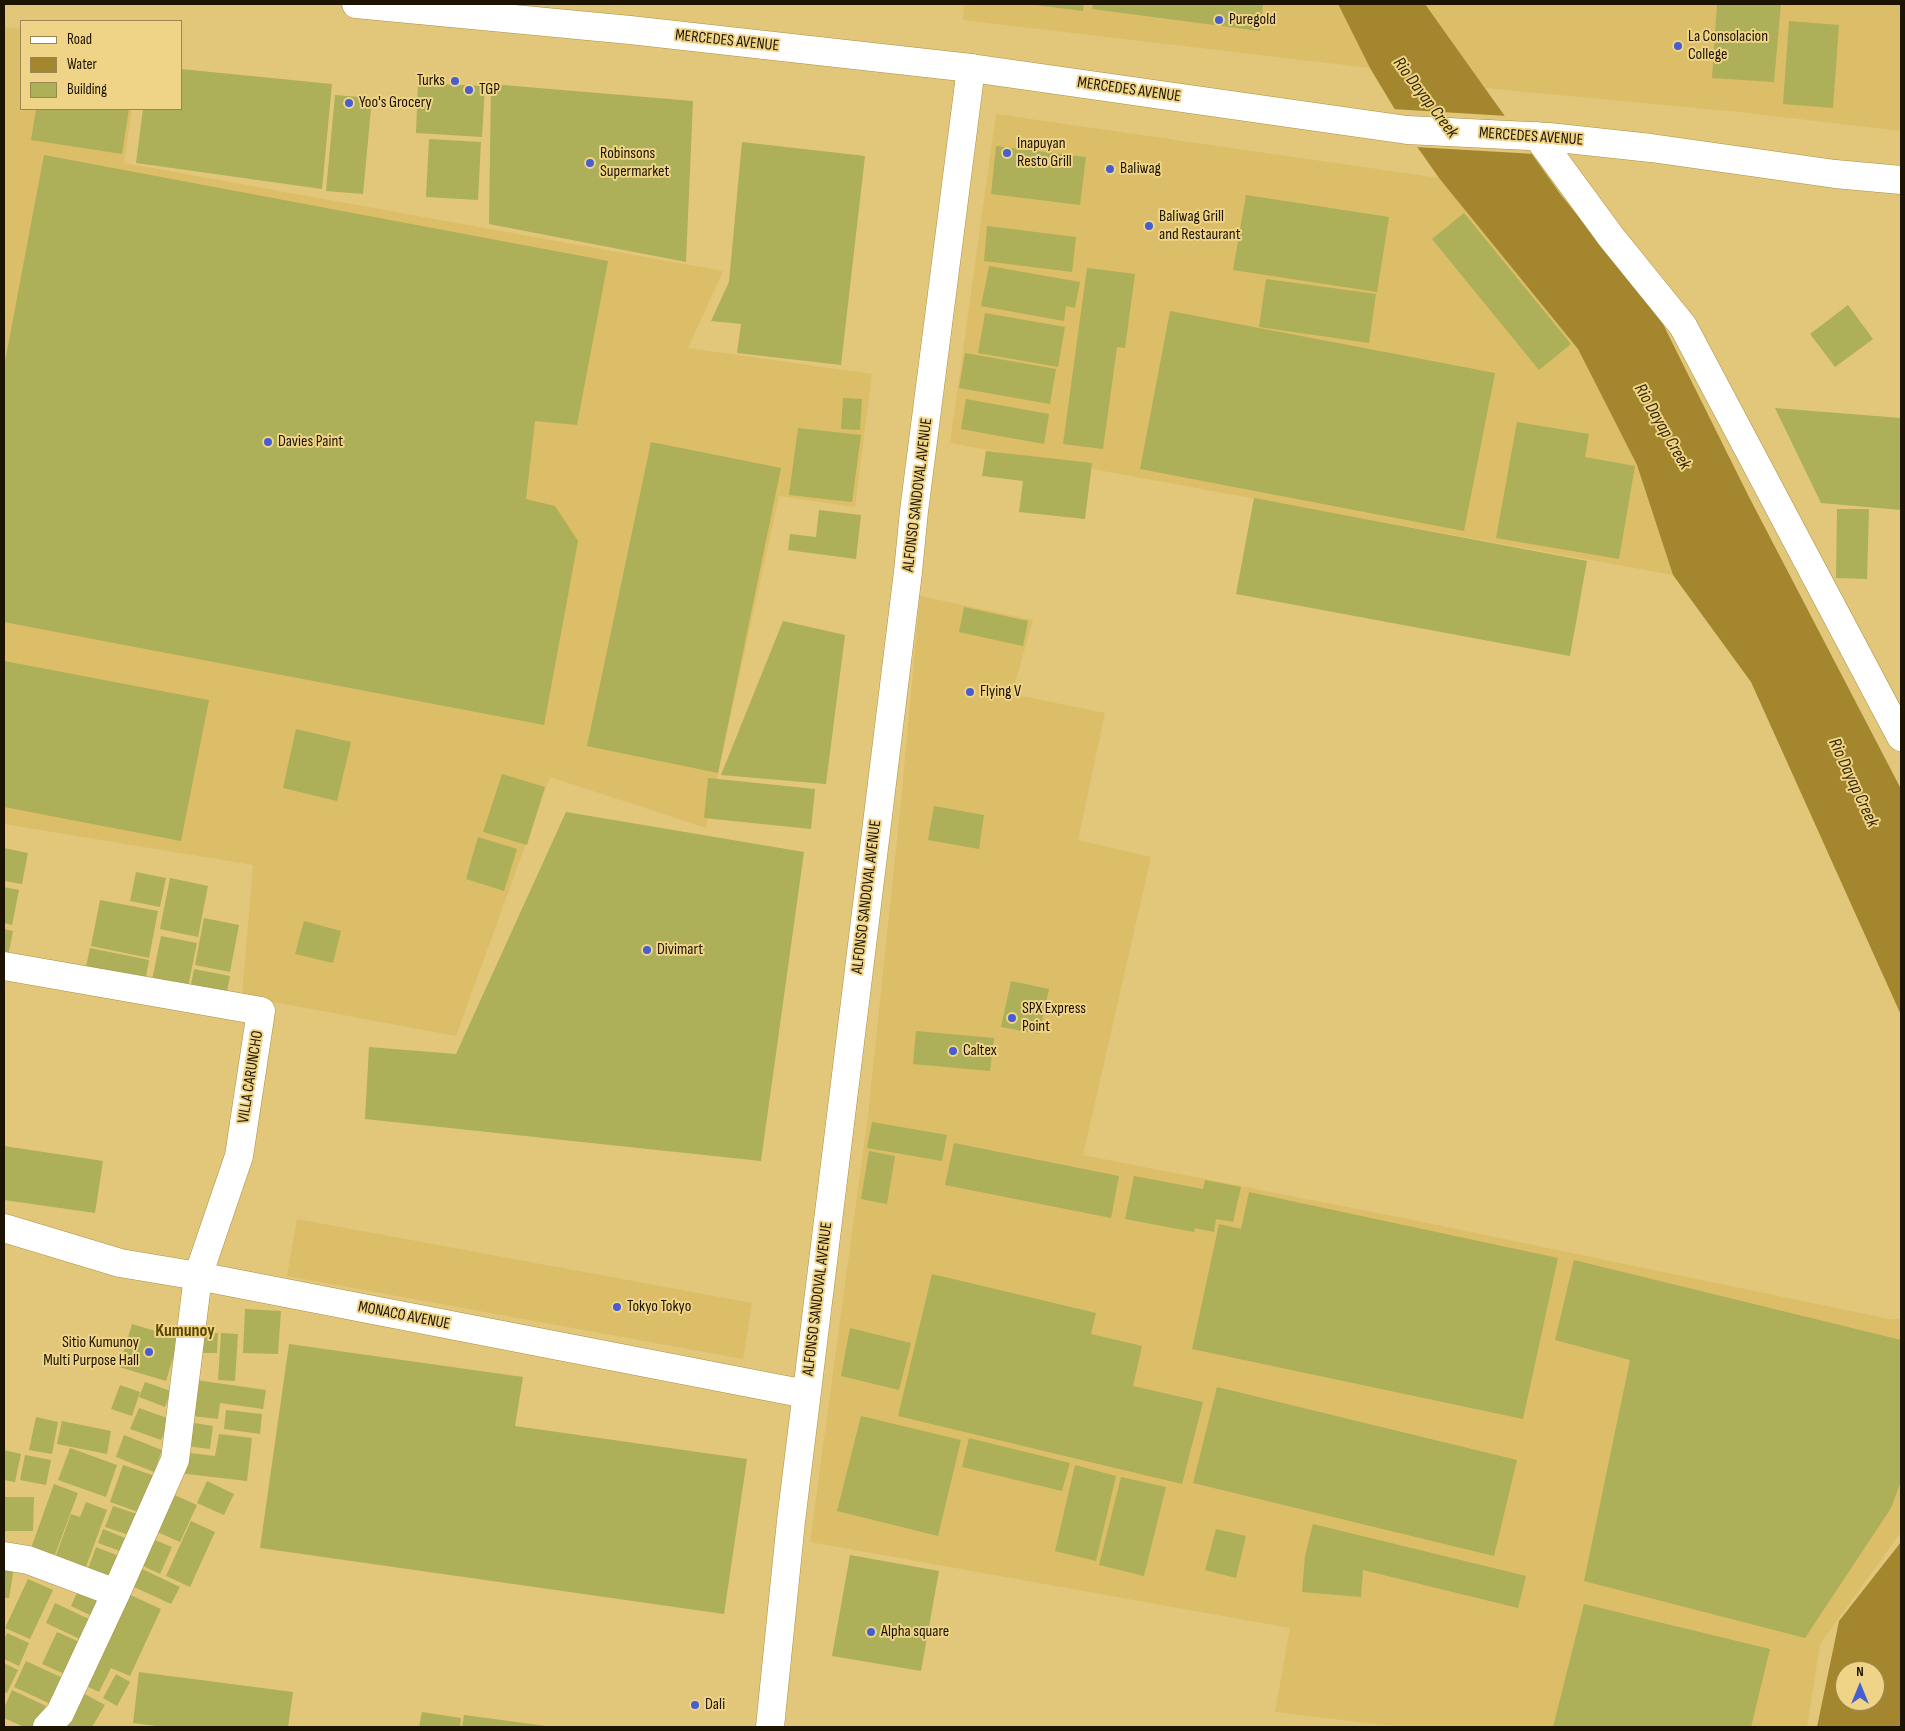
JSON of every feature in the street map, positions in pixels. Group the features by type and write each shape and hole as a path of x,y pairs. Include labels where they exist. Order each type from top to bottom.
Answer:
{"street":[{"name":"MERCEDES AVENUE","path":"356,4 639,31 971,68 1407,130 1534,136 1651,148 1835,174 1901,180"},
{"name":"ALFONSO SANDOVAL AVENUE","path":"770,1727 806,1394 906,592 914,511 971,68"},
{"path":"1534,136 1611,237 1683,326 1901,737"},
{"name":"VILLA CARUNCHO","path":"4,966 261,1011 238,1156 198,1276"},
{"name":"MONACO AVENUE","path":"4,1228 120,1263 198,1276 806,1394"},
{"path":"47,1727 60,1713 175,1460 198,1276"},
{"path":"4,1556 28,1560 116,1593"}],"shaded area":[{"path":"964,4 1338,4 1370,68 963,20"},
{"name":"La Consolacion College","path":"1425,4 1901,4 1901,131 1739,112 1485,88"},
{"path":"4,27 20,29 20,110 132,110 124,163 723,271 688,348 872,374 855,507 779,496 706,828 550,777 456,1036 242,996 253,865 4,824"},
{"path":"996,114 1439,178 1578,349 1637,465 1673,575 950,443"},
{"path":"920,596 1033,620 1012,694 1105,713 1078,840 1151,857 1083,1155 1418,1221 1889,1319 1901,1319 1901,1532 1820,1644 1807,1727 1402,1727 1275,1712 1290,1628 810,1542 868,1115 901,801"},
{"path":"297,1219 752,1303 743,1359 287,1276"}],"water":[{"name":"Rio Dayap Creek","path":"1338,4 1425,4 1561,195 1660,318 1748,495 1901,789 1901,1015 1751,682 1673,575 1637,465 1578,349 1439,178 1418,148 1370,68"},
{"path":"1901,1542 1901,1727 1817,1727 1839,1621"}],"pier":[{"path":"1392,109 1507,116 1535,154 1415,147"}],"building":[{"path":"1027,4 1084,4 1083,11"},
{"name":"Puregold","path":"1093,4 1263,4 1260,31 1092,9"},
{"path":"1717,4 1781,4 1774,82 1712,78"},
{"path":"1789,21 1839,25 1833,108 1783,104"},
{"path":"182,69 332,84 322,189 136,163 143,110 182,110"},
{"path":"418,83 485,86 482,137 416,133"},
{"name":"Robinsons Supermarket","path":"491,84 693,101 686,262 489,224"},
{"path":"335,95 372,98 363,194 326,191"},
{"path":"36,110 129,110 122,154 31,140"},
{"path":"429,139 481,142 478,200 426,197"},
{"path":"742,142 865,156 841,365 737,353 741,324 711,321 729,282"},
{"path":"996,146 1086,157 1080,205 991,194"},
{"name":"Davies Paint","path":"44,155 608,261 577,425 535,421 526,499 555,506 578,541 544,725 4,622 4,367"},
{"path":"1246,195 1389,217 1377,292 1233,270"},
{"path":"1464,213 1571,344 1539,370 1432,239"},
{"path":"987,226 1076,237 1072,272 984,261"},
{"path":"989,266 1080,282 1075,308 1066,306 1064,321 981,306"},
{"path":"1087,268 1135,274 1125,348 1117,347 1103,449 1063,444"},
{"path":"1266,279 1376,294 1369,343 1259,327"},
{"path":"1848,305 1873,339 1835,367 1810,334"},
{"path":"1170,311 1495,373 1464,531 1140,469"},
{"path":"985,313 1065,327 1058,367 978,353"},
{"path":"965,353 1056,369 1050,404 959,388"},
{"path":"843,398 862,399 860,430 841,429"},
{"path":"966,399 1049,414 1044,444 961,429"},
{"path":"1775,408 1901,418 1901,510 1821,503"},
{"path":"1517,422 1589,434 1585,457 1635,466 1619,559 1496,538"},
{"path":"798,428 861,435 852,502 789,495"},
{"path":"651,442 781,468 718,773 587,746"},
{"path":"986,451 1092,463 1085,519 1019,512 1023,481 982,476"},
{"path":"1254,498 1587,561 1570,656 1236,594"},
{"path":"1837,509 1869,509 1867,579 1836,578"},
{"path":"819,510 861,515 856,559 788,550 790,534 816,537"},
{"path":"964,607 1028,621 1023,646 959,632"},
{"path":"783,621 845,635 826,784 721,775"},
{"path":"4,661 209,700 181,841 4,807"},
{"path":"296,729 351,742 337,801 283,788"},
{"path":"502,774 545,787 527,845 483,832"},
{"path":"708,778 815,789 811,829 704,818"},
{"path":"934,806 984,815 979,849 928,840"},
{"name":"Divimart","path":"566,812 804,852 761,1161 365,1119 369,1047 456,1054"},
{"path":"478,837 517,849 504,891 466,879"},
{"path":"4,848 28,853 22,884 4,881"},
{"path":"136,872 166,878 160,907 130,901"},
{"path":"170,878 208,886 198,937 160,929"},
{"path":"4,887 19,890 12,925 4,923"},
{"path":"100,900 158,911 149,958 91,946"},
{"path":"204,918 239,925 230,972 195,965"},
{"path":"304,921 341,931 333,963 295,954"},
{"path":"4,929 13,931 7,961 4,961"},
{"path":"161,936 197,943 187,992 151,985"},
{"path":"90,948 149,960 144,988 84,976"},
{"path":"194,969 230,976 225,1002 189,995"},
{"path":"1011,981 1049,989 1039,1034 1001,1027"},
{"name":"Caltex","path":"916,1031 994,1038 990,1071 913,1064"},
{"path":"872,1122 947,1135 942,1161 867,1148"},
{"path":"954,1143 1119,1176 1111,1218 945,1185"},
{"path":"4,1146 103,1161 95,1213 4,1200"},
{"path":"869,1151 895,1156 887,1204 861,1199"},
{"path":"1134,1176 1203,1189 1205,1180 1241,1187 1233,1222 1216,1219 1214,1232 1195,1228 1194,1232 1125,1219"},
{"path":"1249,1192 1558,1258 1523,1419 1192,1349 1219,1224 1241,1229"},
{"path":"1574,1260 1901,1340 1901,1481 1891,1508 1805,1638 1584,1581 1630,1360 1555,1340"},
{"path":"932,1274 1096,1313 1091,1334 1142,1346 1133,1386 1203,1402 1182,1484 898,1416"},
{"path":"245,1309 281,1311 278,1354 243,1353"},
{"name":"Sitio Kumunoy Multi Purpose Hall","path":"132,1324 179,1338 166,1381 119,1367"},
{"path":"850,1328 911,1343 899,1390 841,1376"},
{"path":"204,1333 218,1333 217,1353 203,1353"},
{"path":"221,1333 238,1334 235,1381 218,1380"},
{"path":"289,1344 523,1377 515,1426 747,1459 724,1614 260,1548"},
{"path":"196,1380 266,1390 263,1409 220,1403 218,1419 192,1416"},
{"path":"145,1382 171,1391 165,1407 139,1397"},
{"path":"120,1385 140,1392 132,1416 111,1409"},
{"path":"1217,1387 1517,1460 1494,1556 1193,1483"},
{"path":"139,1408 170,1419 161,1440 130,1429"},
{"path":"226,1410 262,1414 260,1434 224,1429"},
{"path":"861,1416 961,1440 938,1536 837,1511"},
{"path":"36,1417 58,1422 52,1454 29,1450"},
{"path":"62,1421 111,1431 107,1454 57,1444"},
{"path":"188,1422 213,1426 210,1449 186,1446"},
{"path":"219,1434 252,1438 247,1481 178,1473 181,1452 215,1456"},
{"path":"124,1435 162,1450 154,1472 116,1457"},
{"path":"969,1438 1070,1463 1062,1491 962,1467"},
{"path":"70,1448 117,1465 106,1497 58,1480"},
{"path":"4,1450 21,1454 15,1482 4,1480"},
{"path":"25,1455 51,1460 46,1485 20,1480"},
{"path":"123,1465 155,1476 141,1513 110,1502"},
{"path":"1075,1465 1116,1476 1096,1561 1055,1551"},
{"path":"1121,1477 1166,1487 1144,1576 1099,1565"},
{"path":"207,1481 234,1494 224,1515 197,1503"},
{"path":"54,1484 78,1493 53,1560 30,1551"},
{"path":"172,1494 197,1505 180,1542 155,1531"},
{"path":"4,1497 34,1497 33,1531 4,1531"},
{"path":"86,1502 107,1510 84,1572 54,1561 71,1514 80,1517"},
{"path":"113,1506 137,1514 129,1535 105,1527"},
{"path":"191,1521 215,1532 190,1587 166,1576"},
{"path":"1313,1524 1526,1576 1518,1608 1363,1570 1361,1597 1302,1592 1305,1556"},
{"path":"103,1529 125,1538 120,1551 98,1543"},
{"path":"1216,1529 1246,1536 1236,1578 1205,1570"},
{"path":"150,1538 172,1547 160,1574 139,1564"},
{"path":"96,1547 124,1558 113,1587 85,1577"},
{"path":"850,1555 939,1571 921,1671 832,1656"},
{"path":"4,1567 14,1568 9,1598 4,1598"},
{"path":"140,1568 180,1587 171,1604 132,1586"},
{"path":"28,1579 53,1590 30,1639 5,1628"},
{"path":"81,1584 101,1593 90,1615 71,1606"},
{"path":"124,1592 161,1609 130,1676 111,1668 99,1692 82,1684"},
{"path":"55,1603 93,1621 84,1641 46,1623"},
{"path":"1584,1604 1770,1649 1751,1727 1553,1727"},
{"path":"57,1632 84,1644 69,1676 42,1664"},
{"path":"7,1633 29,1643 19,1666 4,1659 4,1640"},
{"path":"26,1661 65,1679 53,1705 14,1687"},
{"path":"4,1663 18,1670 7,1693 4,1692"},
{"path":"139,1672 293,1692 288,1727 164,1727 133,1723"},
{"path":"116,1674 130,1682 117,1706 103,1698"},
{"path":"12,1690 46,1706 36,1727 24,1727 4,1718 4,1708"},
{"path":"79,1691 105,1705 92,1727 59,1727"},
{"path":"422,1712 461,1718 460,1727 419,1727"},
{"path":"464,1715 546,1726 546,1727 462,1727"}],"place":[{"name":"Puregold","path":"1219,20"},
{"name":"La Consolacion College","path":"1678,46"},
{"name":"Turks","path":"455,81"},
{"name":"TGP","path":"469,90"},
{"name":"Yoo's Grocery","path":"349,103"},
{"name":"Inapuyan Resto Grill","path":"1007,153"},
{"name":"Robinsons Supermarket","path":"590,163"},
{"name":"Baliwag","path":"1110,169"},
{"name":"Baliwag Grill and Restaurant","path":"1149,226"},
{"name":"Davies Paint","path":"268,442"},
{"name":"Flying V","path":"970,692"},
{"name":"Divimart","path":"647,950"},
{"name":"SPX Express Point","path":"1012,1018"},
{"name":"Caltex","path":"953,1051"},
{"name":"Tokyo Tokyo","path":"617,1307"},
{"name":"Sitio Kumunoy Multi Purpose Hall","path":"149,1352"},
{"name":"Alpha square","path":"871,1632"},
{"name":"Dali","path":"695,1705"}],"district":[{"name":"Kumunoy","path":"185,1331"}]}
